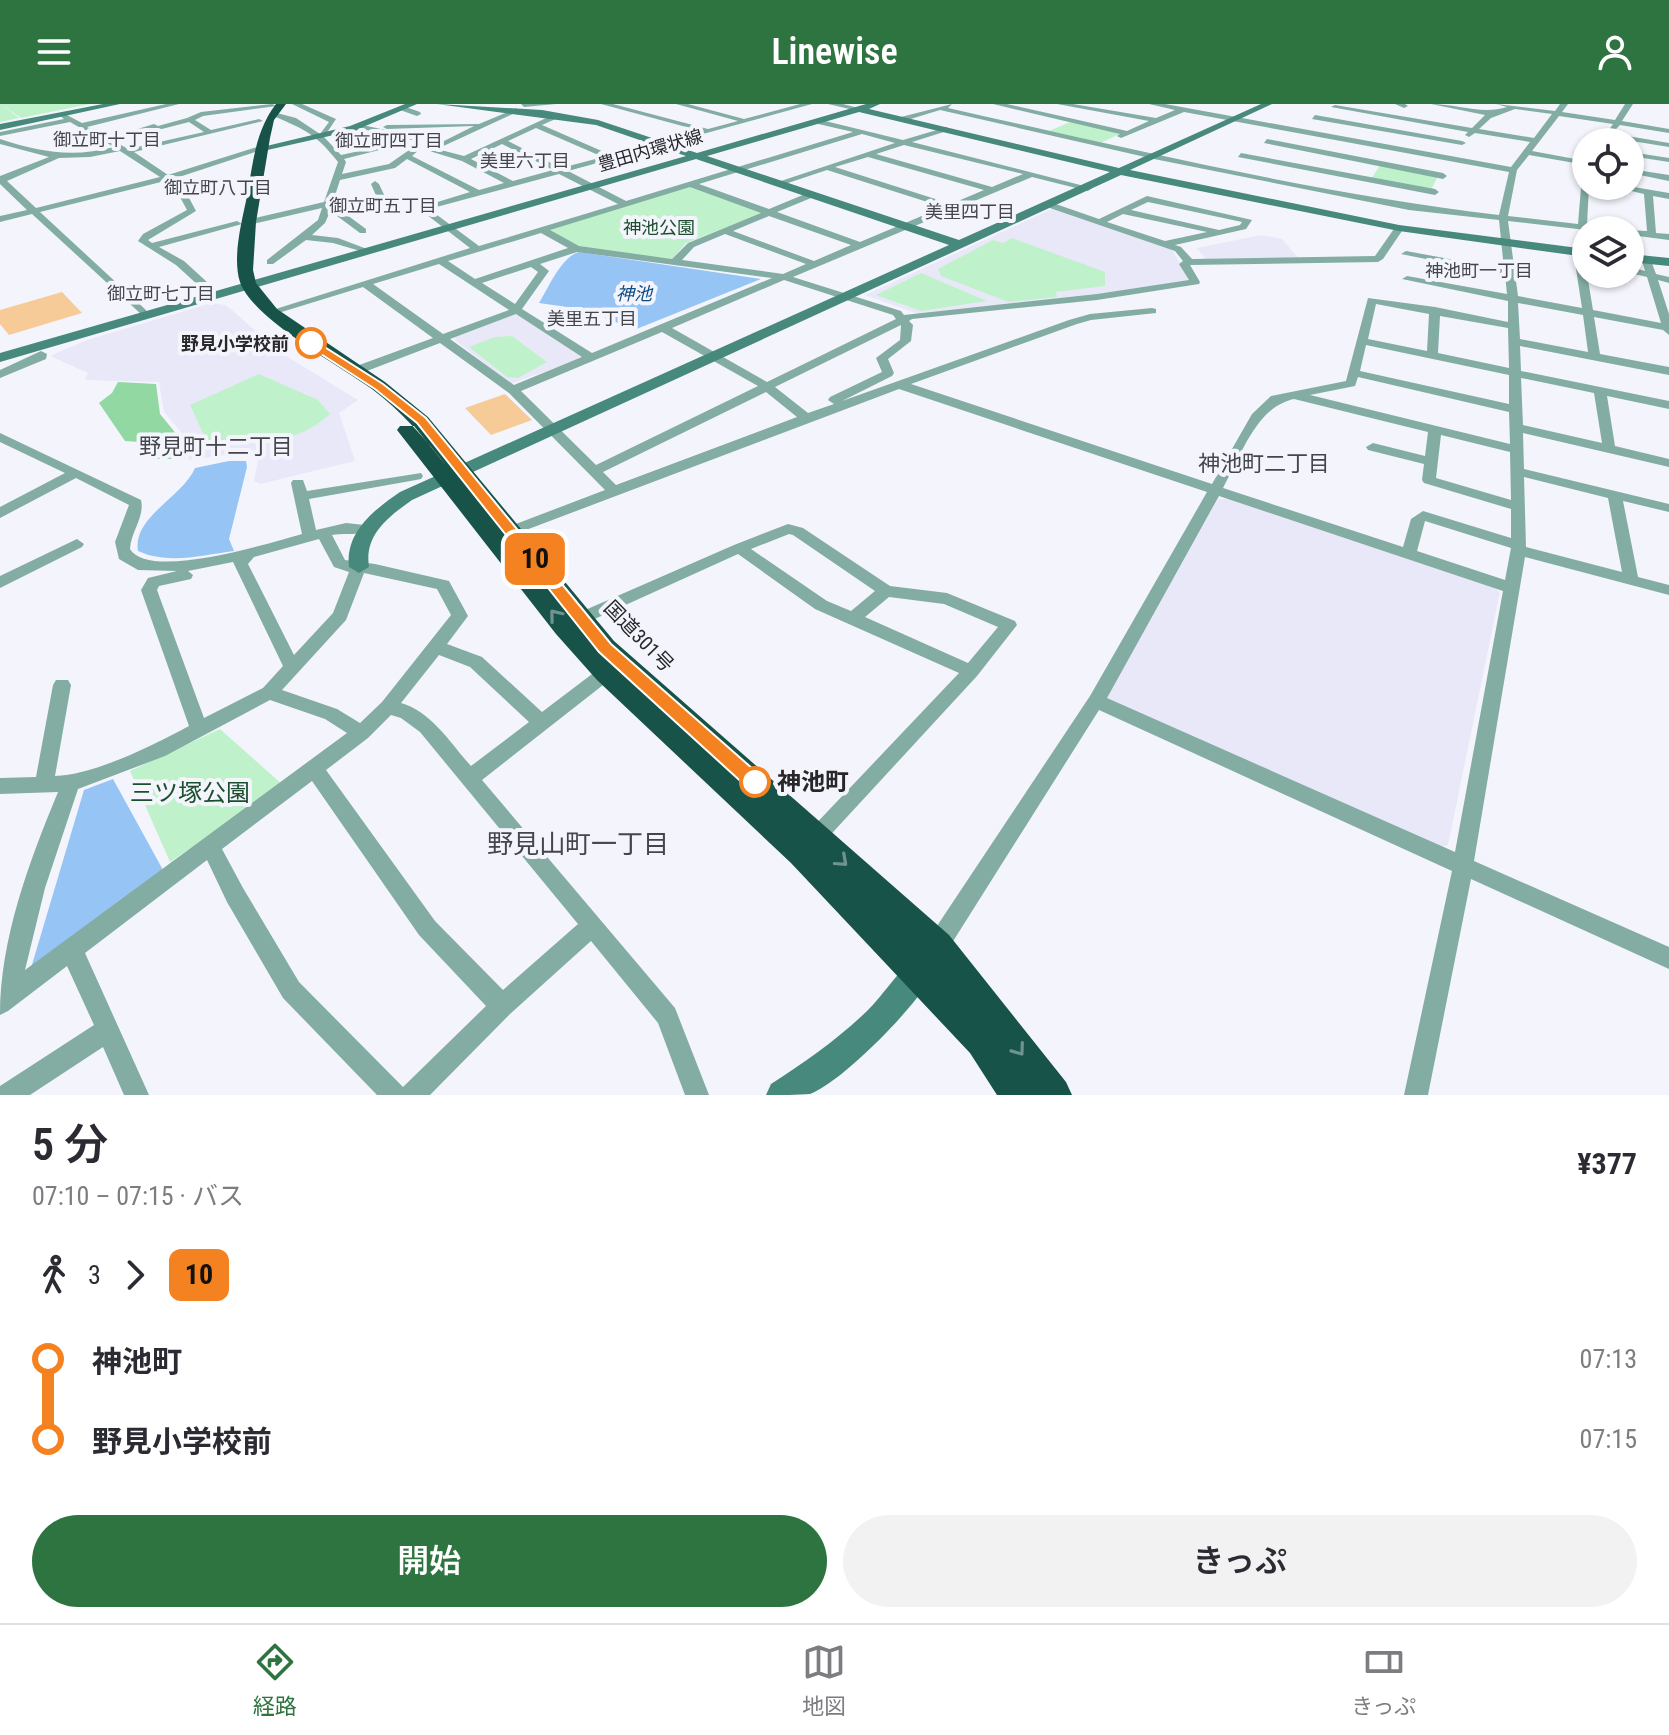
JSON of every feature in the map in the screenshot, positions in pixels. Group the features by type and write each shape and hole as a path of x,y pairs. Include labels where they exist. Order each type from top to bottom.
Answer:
{"highway":[{"path":"239,287 230,253 243,223 258,149 272,110"},
{"name":"国道301号","path":"239,287 421,421 454,474 606,673 802,853 917,976 983,1040 1018,1095"},
{"name":"国道301号","path":"239,287 273,331 379,400 513,530 605,648 937,946 1053,1095"}],"street":[{"path":"0,134 116,104"},
{"path":"80,126 175,104"},
{"path":"296,104 333,121 323,134"},
{"path":"441,104 557,115 598,123 962,245"},
{"path":"510,183 465,159 430,150 525,104 552,104"},
{"path":"605,104 706,130"},
{"path":"680,104 743,119"},
{"path":"757,104 773,105"},
{"path":"477,249 422,208 743,119 808,104"},
{"path":"832,104 1123,172 1307,210 1403,229 1572,253"},
{"name":"豊田内環状線","path":"239,287 876,104"},
{"path":"904,119 953,104"},
{"path":"997,104 1128,133"},
{"path":"1017,109 1027,104"},
{"path":"1061,104 1157,120"},
{"path":"1153,104 1513,170"},
{"path":"1101,145 1196,104"},
{"path":"0,786 71,784 158,751 269,693 340,616 359,567 356,553 369,529 395,504 454,474 1268,104"},
{"path":"1435,104 1493,114"},
{"path":"1500,104 1560,109 1617,123 1669,131"},
{"path":"1614,128 1629,104"},
{"path":"727,106 758,113 773,105"},
{"path":"1213,169 1338,105 1474,130 1572,159"},
{"path":"1389,116 1403,105"},
{"path":"1431,123 1448,106"},
{"path":"312,110 325,107"},
{"path":"1427,209 1462,143 1493,114 1515,107"},
{"path":"667,119 697,108"},
{"path":"941,108 1154,157 1321,190 1427,209 1572,226"},
{"path":"191,109 201,114"},
{"path":"0,219 166,178 258,149 411,109"},
{"path":"1416,1095 1463,866 1518,547 1513,298 1503,219 1513,170 1560,109"},
{"path":"0,141 60,157 82,157 208,131 272,110"},
{"path":"142,312 0,180 109,140 190,120 201,114 272,110 323,134 339,158 331,209 304,237 270,262"},
{"path":"129,114 178,138"},
{"path":"478,114 500,116"},
{"path":"465,159 557,115"},
{"path":"0,127 66,117 125,149 174,183 192,211 144,238 203,284"},
{"path":"1315,117 1462,143"},
{"path":"190,120 208,131"},
{"path":"1008,144 1069,120"},
{"path":"817,121 1088,188"},
{"path":"323,134 365,128 481,124"},
{"path":"536,125 608,156"},
{"path":"365,128 416,139 444,141"},
{"path":"779,183 944,129"},
{"path":"271,312 862,132"},
{"path":"337,178 384,168 408,157 416,149 416,139"},
{"path":"502,141 625,204"},
{"path":"1267,141 1443,176"},
{"path":"1644,142 1669,145"},
{"path":"339,158 387,147"},
{"path":"865,154 992,190"},
{"path":"1241,155 1435,192"},
{"path":"1644,156 1668,160 1665,177 1644,173"},
{"path":"408,157 476,192"},
{"path":"1365,179 1375,162"},
{"path":"825,167 951,207"},
{"path":"1307,210 1333,173"},
{"path":"513,390 1031,174"},
{"path":"375,184 383,202"},
{"path":"690,184 859,245"},
{"path":"1644,191 1669,196"},
{"path":"1648,192 1655,212 1652,235"},
{"path":"675,262 691,245 813,194"},
{"path":"154,245 243,223 405,198"},
{"path":"1099,222 1147,199 1247,220 1243,227 1166,244"},
{"path":"1050,205 1166,244 1178,249 1189,262"},
{"path":"331,209 363,231"},
{"path":"1123,211 1221,232"},
{"path":"542,229 576,249 784,277 849,296 897,313 904,319 907,325 905,341 882,358 888,373 805,417"},
{"path":"1396,302 1407,279 1403,229"},
{"path":"595,471 904,319 1195,282 1184,264 1189,262 1378,259 1403,229"},
{"path":"725,231 814,264"},
{"path":"1644,234 1669,237"},
{"path":"304,237 335,240 364,251"},
{"path":"473,283 576,249"},
{"path":"1406,254 1511,273"},
{"path":"439,260 590,357"},
{"path":"1644,260 1669,262"},
{"path":"1407,279 1668,330 1647,260"},
{"path":"355,371 515,311 544,271 532,264"},
{"path":"1644,274 1669,280"},
{"path":"364,283 513,390 615,492"},
{"path":"0,351 239,287"},
{"path":"0,358 239,287"},
{"path":"1585,288 1595,358"},
{"path":"782,1095 814,1086 917,976 1096,701 1258,414 1275,399 1351,383 1372,300 1435,310 1595,358 1669,371"},
{"path":"1432,355 1435,310"},
{"path":"513,530 805,417 1090,317 1152,311"},
{"path":"664,328 766,386 805,417"},
{"path":"1362,341 1669,405"},
{"path":"0,374 25,363"},
{"path":"1355,373 1514,409"},
{"path":"900,385 1511,588"},
{"path":"1600,391 1609,449"},
{"path":"1294,395 1514,449"},
{"path":"1515,427 1669,463"},
{"path":"1435,430 1429,480 1517,506"},
{"path":"0,437 136,503 137,511 122,542 122,553 135,565 167,568 244,558"},
{"path":"1373,447 1431,462"},
{"path":"1516,471 1669,508"},
{"path":"0,513 76,473"},
{"path":"4,1000 361,733 388,707 436,647 461,615 443,585 339,563 317,536 300,489 416,476"},
{"path":"1615,495 1631,580"},
{"path":"1409,554 1418,519 1423,516 1669,590"},
{"path":"199,730 149,590 158,580 244,558 340,528 369,529"},
{"path":"582,618 788,529 798,531 886,591 947,599 1009,625 971,671 816,837"},
{"path":"0,583 77,544"},
{"path":"739,548 821,605 971,671"},
{"path":"244,558 292,667"},
{"path":"852,619 886,591"},
{"path":"436,647 476,662 543,724"},
{"path":"471,777 606,673"},
{"path":"44,785 62,685"},
{"path":"269,693 331,714 361,733"},
{"path":"1096,701 1669,958"},
{"path":"388,707 417,719 471,777 667,1016 697,1095"},
{"path":"315,770 427,928 502,1006"},
{"path":"4,1000 34,882 71,784"},
{"path":"211,847 235,895 291,990 346,1050 394,1095"},
{"path":"412,1095 502,1006 593,925"},
{"path":"72,951 137,1095"},
{"path":"8,1095 108,1030"}],"shaded area":[{"path":"1054,208 1172,249 1190,282 1097,296 918,314 865,295"},
{"path":"1261,235 1282,239 1299,259 1206,260 1197,248"},
{"path":"211,303 226,305 281,353 358,400 339,413 355,461 260,484 254,481 259,455 251,452 188,460 192,445 164,412 159,382 85,380 88,373 50,356 87,340"},
{"path":"515,314 583,358 510,384 455,340 455,337"},
{"path":"1218,499 1229,499 1491,585 1500,592 1448,845 1442,847 1109,703 1107,697"}],"green space":[{"path":"0,104 90,104 21,118 2,105 19,118 0,122"},
{"path":"1070,122 1122,133 1100,143 1049,131"},
{"path":"1380,165 1438,176 1431,190 1371,179"},
{"name":"神池公園","path":"689,186 762,213 686,243 672,259 579,248 548,229"},
{"path":"1012,238 1105,272 1105,286 1056,292 1057,297 1008,302 941,276 938,269 993,240 1003,243"},
{"path":"921,273 987,301 921,311 876,295"},
{"path":"512,336 547,362 518,378 507,377 469,347 495,337"},
{"path":"259,374 318,400 330,414 316,425 287,438 256,443 207,442 190,405"},
{"path":"118,382 156,384 160,414 187,447 184,459 152,459 139,442 125,441 99,403 112,393"},
{"name":"三ツ塚公園","path":"220,729 283,785 170,862 130,771"}],"water":[{"name":"神池","path":"579,252 761,279 634,330 588,310 539,303 561,266"},
{"path":"246,461 247,467 229,539 234,551 174,558 138,551 138,539 150,517 180,488 195,468"},
{"path":"113,779 163,870 31,968 84,790"}],"building":[{"path":"62,292 82,313 9,335 0,324 0,310"},
{"path":"505,394 532,420 491,435 465,408"}],"bus line":[{"name":"10","path":"311,343 379,386 421,421 513,530 605,648 755,782"}],"place":[{"name":"野見小学校前","path":"311,343"},
{"name":"神池町","path":"755,782"}],"district":[{"name":"御立町十丁目","path":"107,139"},
{"name":"御立町四丁目","path":"389,140"},
{"name":"美里六丁目","path":"525,160"},
{"name":"御立町八丁目","path":"218,187"},
{"name":"御立町五丁目","path":"383,205"},
{"name":"美里四丁目","path":"970,211"},
{"name":"神池町一丁目","path":"1479,270"},
{"name":"御立町七丁目","path":"161,293"},
{"name":"美里五丁目","path":"592,318"},
{"name":"野見町十二丁目","path":"216,446"},
{"name":"神池町二丁目","path":"1264,463"},
{"name":"野見山町一丁目","path":"578,844"}]}
